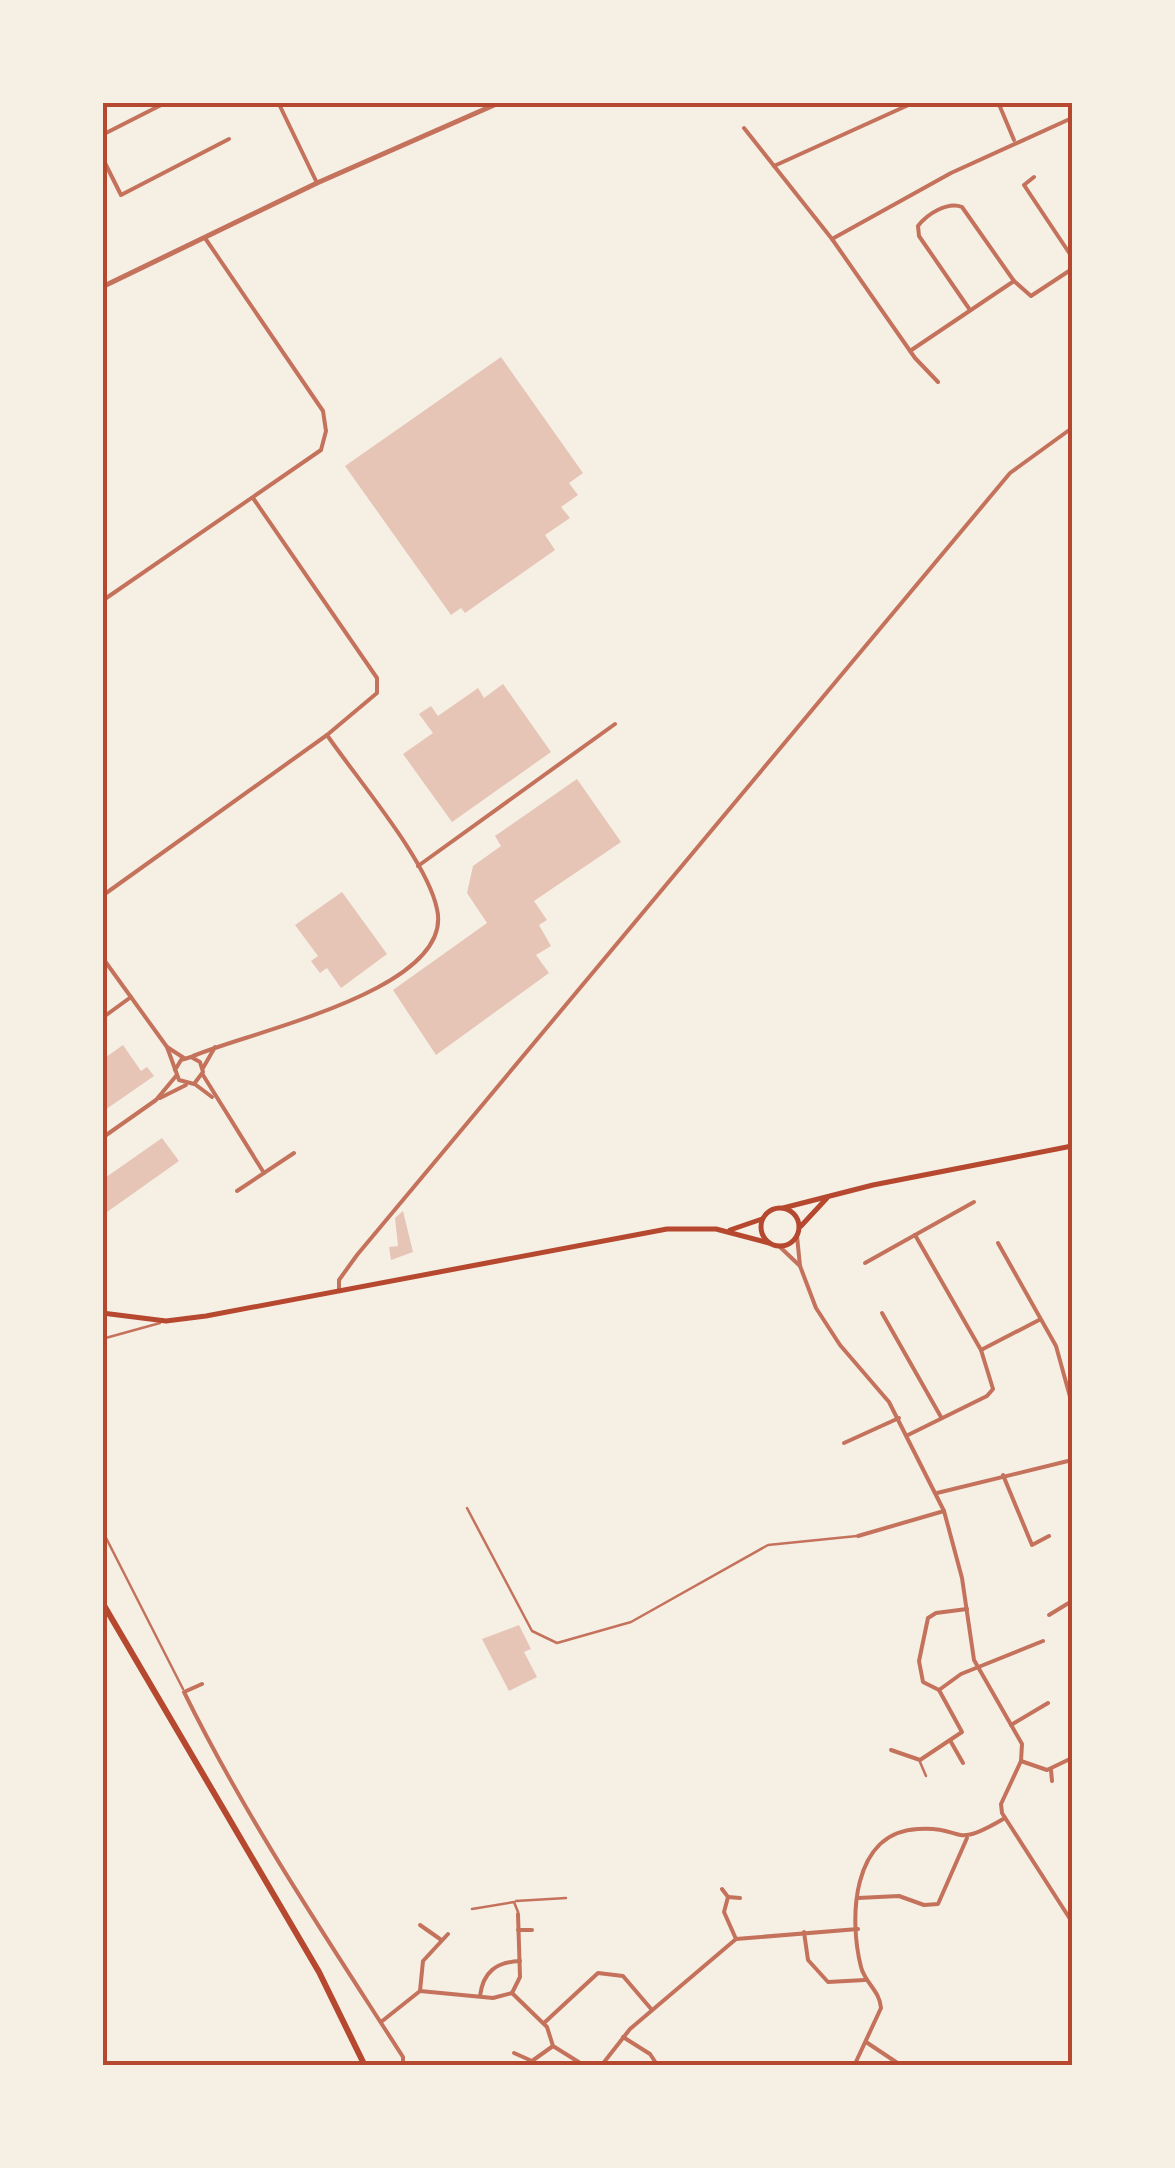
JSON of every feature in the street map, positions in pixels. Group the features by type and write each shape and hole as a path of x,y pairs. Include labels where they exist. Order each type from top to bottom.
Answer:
{"main road":[{"path":"727,1231 762,1219 771,1210 1072,1146"},
{"path":"102,1314 166,1321 667,1229 727,1231 780,1246 830,1196"},
{"path":"783,1208 797,1217 798,1232"},
{"path":"762,1219 761,1232 769,1243"},
{"path":"102,1602 319,1972 365,2066"}],"street":[{"path":"102,135 167,102"},
{"path":"278,102 317,182"},
{"path":"102,287 317,182 501,102"},
{"path":"774,166 915,102"},
{"path":"998,102 1014,142"},
{"path":"832,239 1014,142 1072,118"},
{"path":"744,128 832,239 910,351 938,382"},
{"path":"102,157 121,194 229,139"},
{"path":"1034,178 1024,185 1072,257"},
{"path":"970,310 919,236 918,226 924,219 950,204 962,207 1014,281 1030,296 1072,269"},
{"path":"102,602 320,450 326,420 204,238"},
{"path":"910,351 1014,281"},
{"path":"339,1290 339,1280 357,1255 1010,473 1072,428"},
{"path":"102,896 372,699 377,678 254,498"},
{"path":"418,866 615,724"},
{"path":"156,1100 188,1058 335,1009 417,958 432,943 439,923 436,904 418,866 326,735"},
{"path":"102,957 167,1047 176,1073 186,1085"},
{"path":"102,1018 131,998"},
{"path":"167,1047 203,1068"},
{"path":"102,1138 156,1100 194,1084 215,1047"},
{"path":"202,1075 264,1172"},
{"path":"194,1084 216,1100"},
{"path":"238,1191 294,1154"},
{"path":"864,1264 974,1202"},
{"path":"798,1232 800,1266"},
{"path":"908,1435 992,1392 981,1350 915,1236"},
{"path":"998,1244 1062,1360 1072,1404"},
{"path":"780,1246 800,1266 829,1329 881,1390 938,1494 967,1609 976,1667 1020,1739 1020,1760 1001,1804 1004,1818 1072,1922"},
{"path":"882,1314 941,1418"},
{"path":"981,1350 1040,1318"},
{"path":"844,1443 898,1418"},
{"path":"938,1494 1072,1460"},
{"path":"1003,1475 1032,1544 1049,1536"},
{"path":"858,1536 944,1511"},
{"path":"1050,1615 1072,1602"},
{"path":"891,1750 920,1760 951,1742 962,1726 940,1690 926,1686 919,1672 928,1618 936,1612 967,1609"},
{"path":"940,1690 976,1667 1042,1642"},
{"path":"202,1684 184,1692 268,1848 402,2057 403,2066"},
{"path":"1011,1725 1048,1703"},
{"path":"951,1742 963,1763"},
{"path":"1020,1760 1050,1770 1072,1758"},
{"path":"1050,1770 1052,1782"},
{"path":"854,2066 881,2008 878,1993 866,1980 858,1929 862,1867 885,1842 921,1828 967,1838 1004,1818"},
{"path":"858,1898 899,1896 930,1906 938,1904 960,1863 967,1838"},
{"path":"722,1889 728,1897 740,1898"},
{"path":"728,1897 724,1912 736,1938"},
{"path":"512,1992 519,1980 518,1914"},
{"path":"420,1925 441,1940"},
{"path":"601,2066 623,2037 736,1938 858,1929"},
{"path":"518,1930 532,1930"},
{"path":"804,1932 808,1960 828,1982 866,1980"},
{"path":"420,1991 421,1965 448,1934"},
{"path":"480,1997 482,1982 493,1968 520,1961"},
{"path":"544,2023 598,1974 622,1976 652,2010"},
{"path":"380,2022 420,1991 480,1997 512,1992"},
{"path":"512,1992 544,2023 553,2046 584,2066"},
{"path":"623,2037 650,2054 658,2066"},
{"path":"866,2042 902,2066"},
{"path":"514,2053 532,2064 553,2046"}],"lane":[{"path":"102,1338 166,1321"},
{"path":"467,1508 532,1631 557,1643 630,1622 768,1544 858,1536"},
{"path":"102,1530 184,1692"},
{"path":"920,1760 926,1776"},
{"path":"472,1908 566,1898"},
{"path":"514,1902 518,1914"}],"building":[{"path":"501,357 583,473 569,483 578,495 561,507 570,518 545,535 555,550 465,613 461,608 451,615 345,466"},
{"path":"503,684 551,752 452,822 403,754 433,733 419,714 431,706 438,716 478,688 484,698"},
{"path":"577,779 621,842 534,901 547,920 539,925 551,946 536,955 549,973 436,1055 393,990 487,923 467,893 473,866 501,846 495,836"},
{"path":"342,892 387,954 341,988 327,968 320,973 311,961 318,956 295,925"},
{"path":"123,1045 141,1071 147,1067 154,1076 102,1112 102,1060"},
{"path":"162,1138 179,1161 107,1212 102,1205 102,1180"},
{"path":"403,1211 413,1252 391,1260 389,1247 398,1246 395,1218"},
{"path":"519,1625 531,1649 524,1652 537,1677 509,1691 482,1639"}]}
